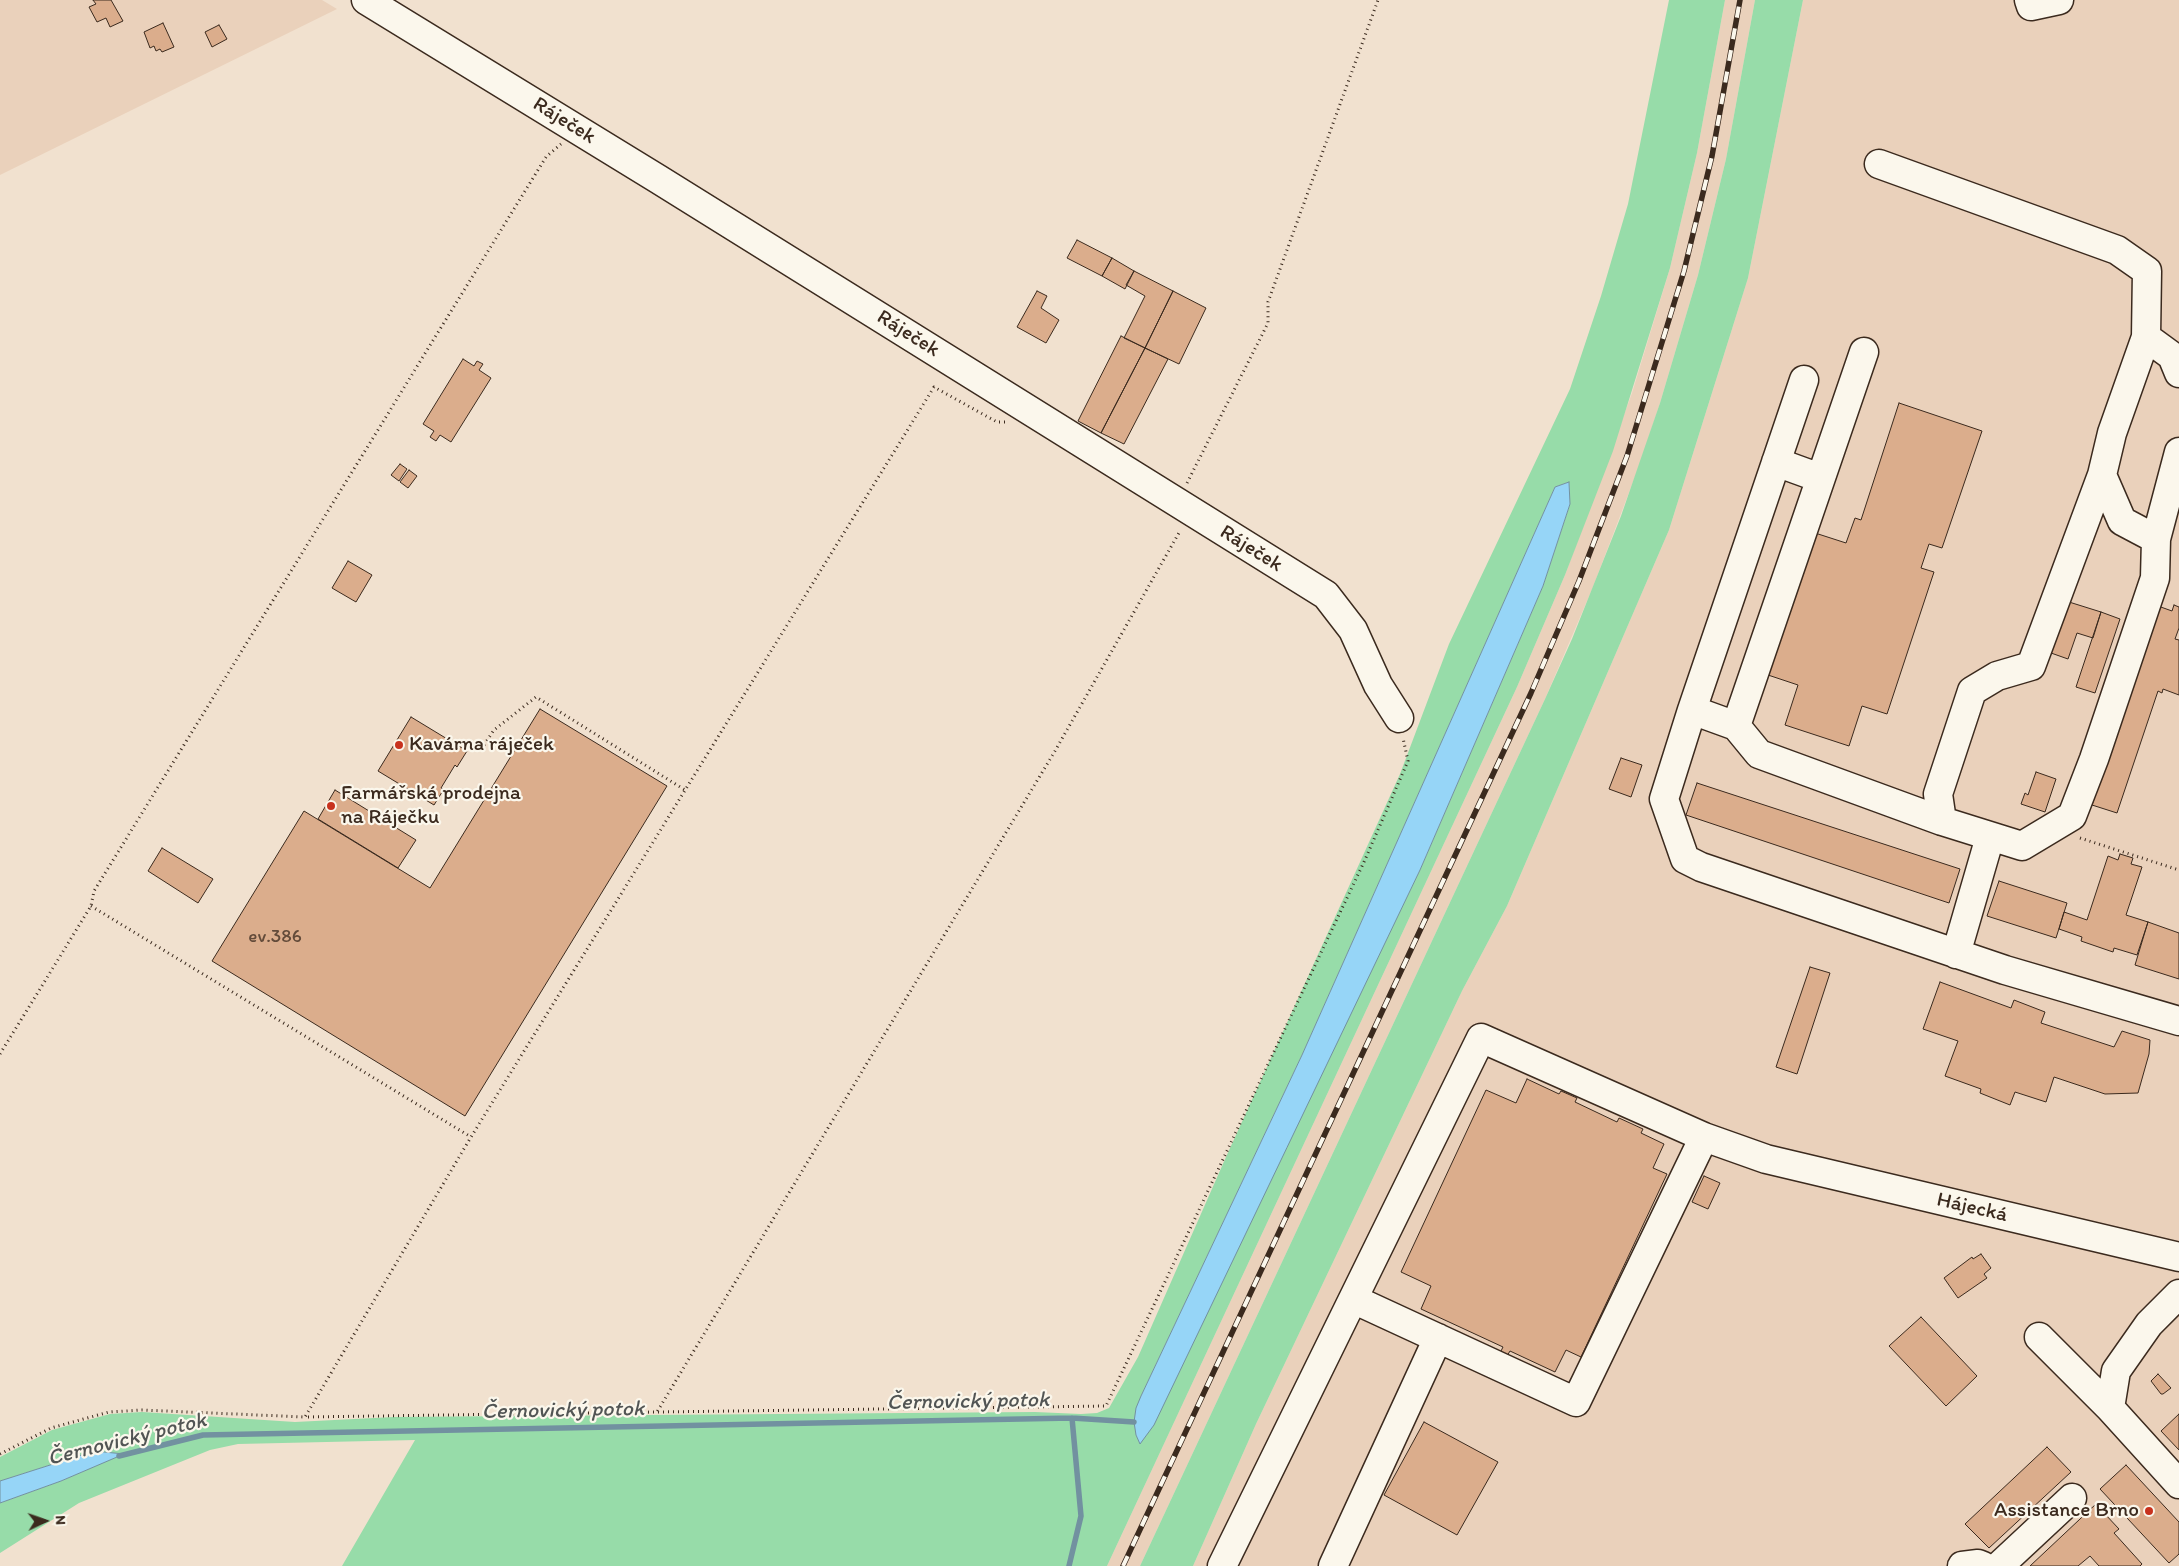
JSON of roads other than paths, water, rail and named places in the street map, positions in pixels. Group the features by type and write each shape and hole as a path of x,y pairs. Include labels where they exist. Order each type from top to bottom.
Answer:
{"street":[{"name":"Ráječek","path":"366,0 573,126 1326,595 1353,630 1378,685 1399,718"},
{"path":"2029,0 2031,6 2059,0"},
{"path":"1879,164 2118,250 2147,271 2146,337 2112,433 2102,475 2031,666 1996,676 1972,691 1938,794 1942,821"},
{"path":"2146,337 2172,356 2179,373"},
{"path":"1736,726 1864,352"},
{"path":"1804,380 1692,710 1664,799 1685,859 1701,867 1956,954 2122,1006 2179,1021"},
{"path":"1692,710 1736,726 1759,754 1942,821 2022,846 2072,816 2094,759 2155,578 2156,540 2179,452"},
{"path":"1776,462 1820,478"},
{"path":"2102,475 2122,521 2156,540"},
{"path":"1956,954 1990,837"},
{"name":"Hájecká","path":"1352,1299 1481,1038 1704,1137 1766,1158 2179,1257"},
{"path":"1222,1566 1352,1299 1576,1402 1704,1137"},
{"path":"2110,1408 2116,1371 2149,1324 2179,1294"},
{"path":"2039,1336 2110,1408 2179,1484"},
{"path":"1333,1566 1438,1338"},
{"path":"2000,1566 2072,1498"},
{"path":"1962,1566 1978,1564 1983,1566"}],"water":[{"path":"1569,482 1570,504 1543,586 1420,870 1154,1425 1140,1444 1134,1422 1136,1408 1141,1396 1302,1055 1555,487"},
{"path":"94,1451 124,1454 61,1481 0,1503 0,1481"}],"waterway":[{"name":"Černovický potok","path":"119,1456 203,1435 1072,1418 1134,1422"},
{"path":"1069,1566 1081,1516 1072,1418"}],"railway":[{"path":"1123,1566 1531,693 1579,581 1627,456 1684,271 1712,156 1740,0"}],"place":[{"name":"Kavárna ráječek","path":"399,745"},
{"name":"Farmářská prodejna na Ráječku","path":"331,806"},
{"name":"Assistance Brno","path":"2149,1511"}]}
